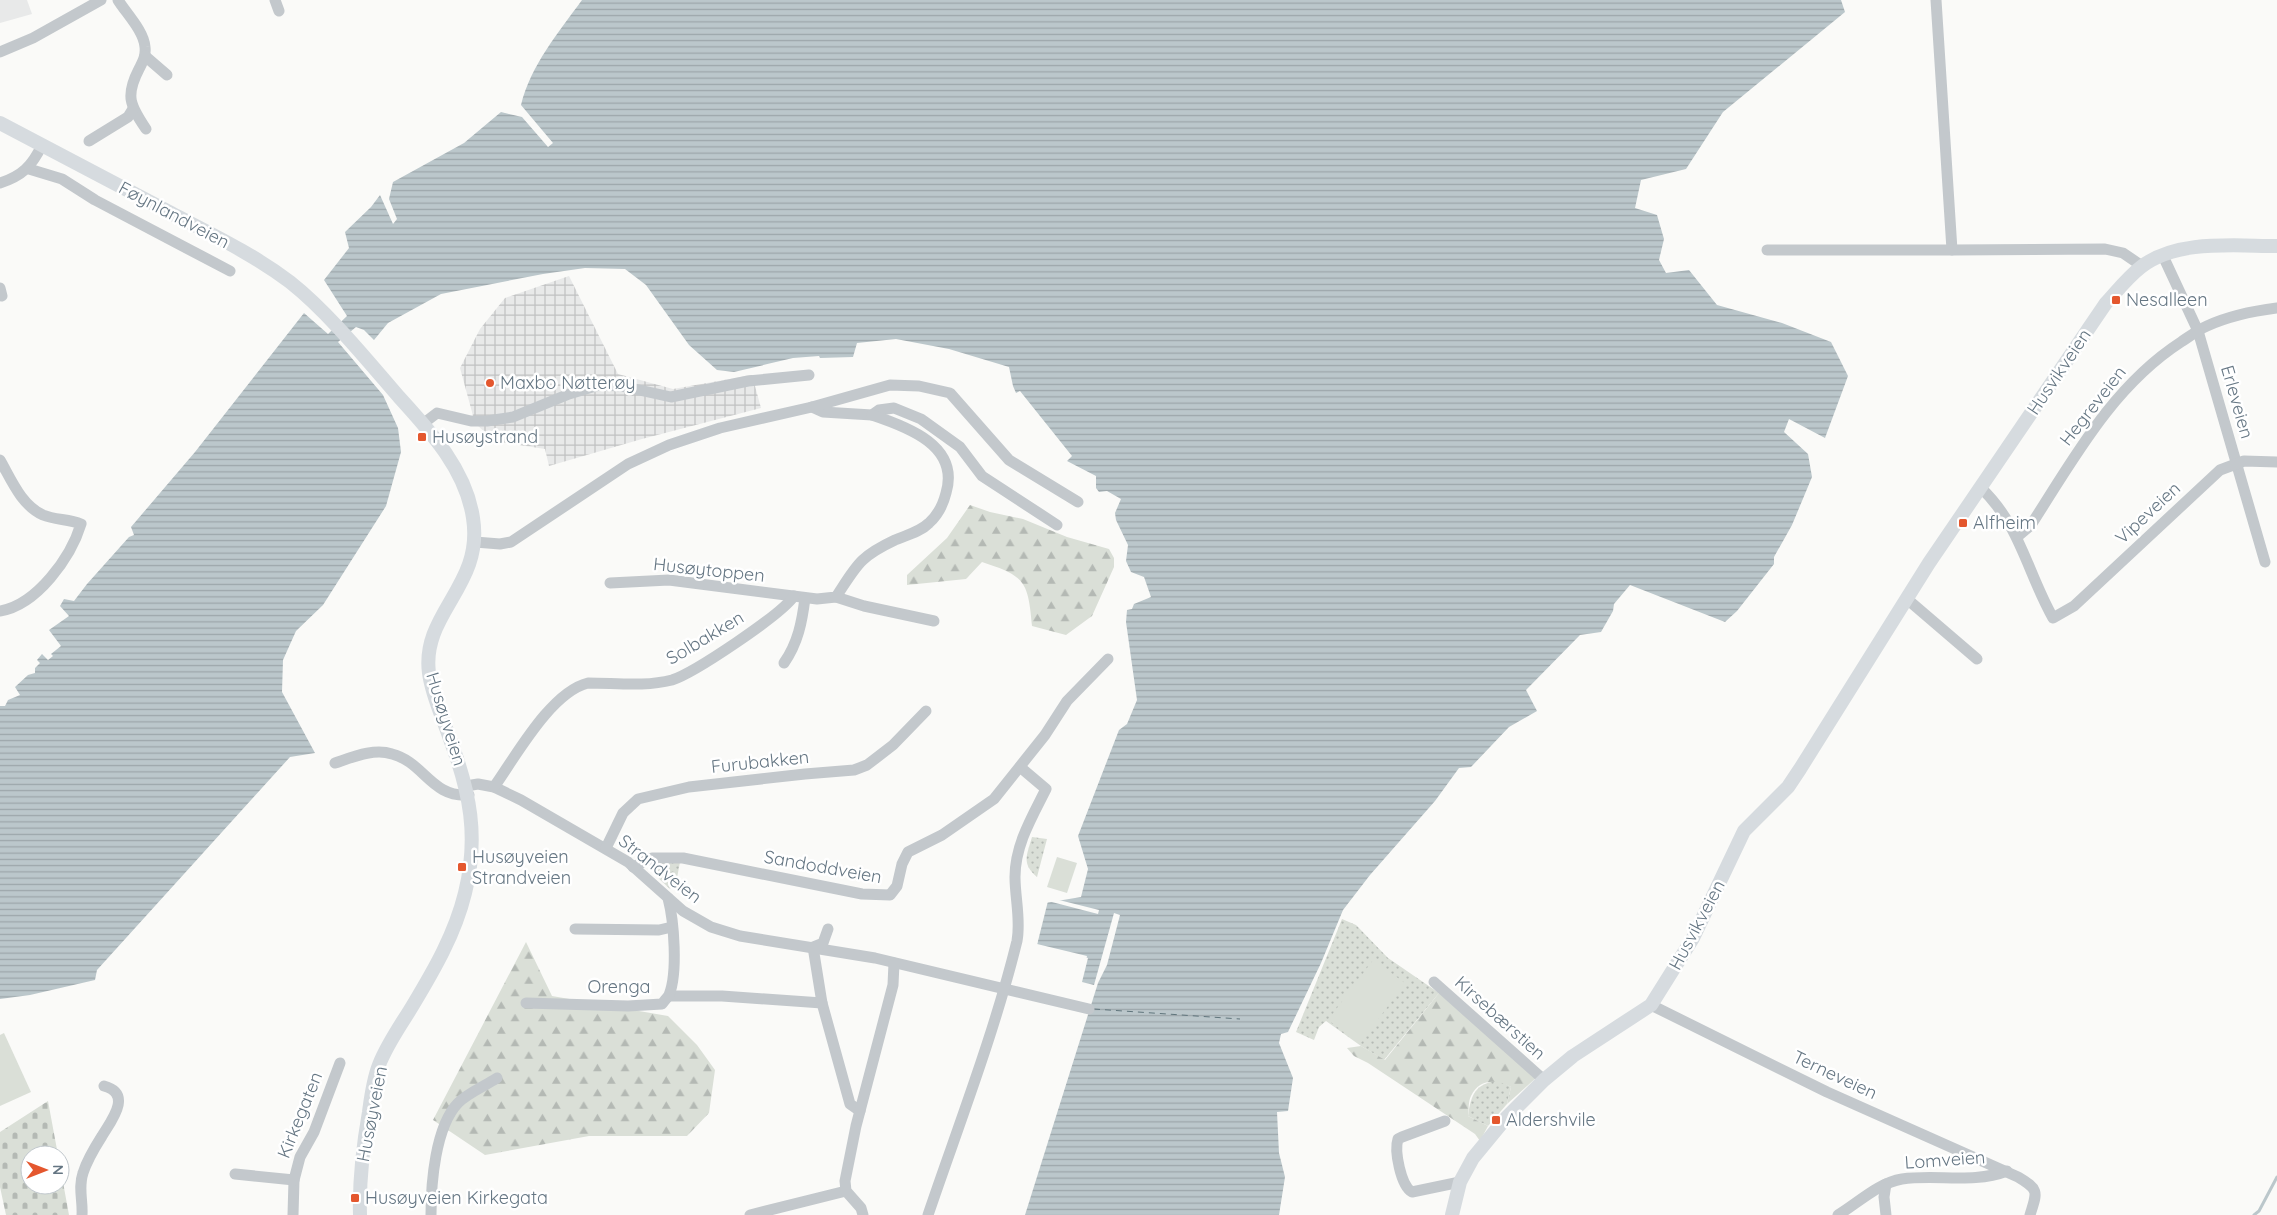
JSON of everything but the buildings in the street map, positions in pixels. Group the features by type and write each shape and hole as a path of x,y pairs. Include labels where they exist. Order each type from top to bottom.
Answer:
{"main road":[{"name":"Føynlandveien","path":"0,123 250,256 291,284 344,337"},
{"name":"Husvikveien","path":"1452,1215 1460,1182 1483,1144 1506,1118 1544,1080 1573,1056 1650,1005 1694,938 1744,831 1792,781 1980,486 2106,304 2142,266 2163,256 2187,249 2208,247 2277,246"},
{"name":"Husøyveien","path":"344,337 424,424 443,449 464,486 473,515 475,542 471,564 464,580 435,630 429,664 432,685 468,790 473,845 464,898 441,957 390,1042 379,1065 374,1082 362,1151 360,1215"}],"street":[{"path":"0,52 33,38 101,0"},
{"path":"118,0 145,45 145,56 131,84 130,100 133,109 146,129"},
{"path":"275,0 279,11"},
{"path":"1936,0 1952,250"},
{"path":"145,56 168,75"},
{"path":"89,141 128,117 133,109"},
{"path":"0,183 15,178 29,169 42,145"},
{"path":"29,169 62,179 95,200 230,271"},
{"path":"1766,250 2105,249 2123,254 2142,266"},
{"name":"Erleveien","path":"2163,256 2198,331 2265,562"},
{"name":"Hegreveien","path":"2018,536 2030,525 2120,394 2154,361 2198,331 2214,323 2247,313 2277,308"},
{"path":"424,424 437,413 471,421 488,421 513,417 570,394 599,385 621,386 671,397 748,380 810,375"},
{"path":"475,542 500,544 511,542 628,464 669,445 720,428 812,407 890,385 912,385 942,390 955,396 1009,460 1078,502"},
{"path":"812,407 823,412 872,414 913,432 938,449 946,461 949,482 939,513 916,532 873,551 856,565 836,597"},
{"path":"872,414 879,410 894,408 920,419 960,448 982,476 1057,524"},
{"path":"0,460 14,485 30,506 42,514 81,524 73,544 45,583 20,604 0,611"},
{"name":"Vipeveien","path":"2018,536 2045,604 2053,618 2074,606 2220,470 2236,463 2277,462"},
{"path":"1980,486 1991,497 2018,536"},
{"name":"Husøytoppen","path":"610,584 669,580 799,597 826,599 836,597 864,606 934,621"},
{"path":"784,663 799,636 799,597"},
{"name":"Solbakken","path":"494,787 544,716 578,685 588,683 655,683 683,675 799,597"},
{"path":"1907,599 1977,659"},
{"name":"Sandoddveien","path":"633,867 652,858 683,858 862,894 890,896 897,886 902,864 908,852 942,835 994,799 1020,767 1067,701 1108,659"},
{"name":"Furubakken","path":"606,848 622,813 638,799 689,788 854,770 868,765 893,745 926,711"},
{"name":"Husøyveien","path":"335,762 365,754 393,754 413,765 446,792 457,796 468,790"},
{"path":"928,1215 1004,990 1017,938 1016,858 1024,834 1046,789 1020,767"},
{"name":"Strandveien","path":"468,790 478,784 494,787 606,848 633,867 692,917 711,927 740,936 894,962 1089,1009"},
{"name":"Orenga","path":"526,1003 645,1006 662,1004 669,996 674,958 672,916 668,898"},
{"path":"575,929 658,930 672,927"},
{"path":"828,929 823,943 813,947 822,1003 850,1104 860,1111"},
{"path":"863,1215 861,1208 846,1191 845,1181 860,1111 893,985 894,962"},
{"name":"Kirsebærstien","path":"1434,982 1544,1080"},
{"path":"669,996 697,995 822,1003"},
{"name":"Terneveien","path":"1650,1005 1827,1092 2007,1171 2035,1188 2036,1194 2030,1215"},
{"name":"Kirkegaten","path":"293,1215 294,1180 300,1157 314,1132 340,1063"},
{"path":"432,1215 433,1168 452,1111 458,1102 497,1078"},
{"path":"82,1215 79,1190 82,1176 118,1109 117,1094 104,1086"},
{"path":"1445,1121 1398,1139 1396,1152 1405,1184 1412,1192 1460,1182"},
{"name":"Lomveien","path":"1838,1215 1886,1184 1903,1179 1973,1178 2007,1171"},
{"name":"Kirkegaten","path":"235,1174 294,1180"},
{"name":"Lomveien","path":"1886,1184 1884,1197 1886,1215"},
{"path":"750,1215 846,1191"}],"shaded area":[{"path":"0,0 27,0 32,14 0,23"},
{"path":"582,0 1841,0 1845,12 1723,112 1686,169 1641,180 1635,208 1657,215 1664,239 1659,260 1666,273 1689,270 1717,305 1782,323 1831,342 1848,376 1825,438 1789,419 1784,432 1808,454 1812,477 1792,525 1774,557 1774,564 1737,611 1725,622 1630,585 1614,604 1613,611 1601,632 1580,635 1526,690 1537,711 1509,727 1471,767 1459,768 1435,801 1370,875 1343,910 1321,963 1288,1032 1281,1034 1279,1043 1293,1078 1288,1111 1277,1112 1279,1153 1285,1177 1279,1215 1024,1215 1095,987 1080,983 1087,956 1037,944 1045,903 1081,897 1088,869 1078,836 1119,730 1127,724 1137,700 1126,622 1127,610 1132,609 1134,604 1151,597 1144,577 1131,572 1126,561 1128,545 1116,520 1115,513 1121,499 1107,491 1099,492 1096,488 1096,476 1067,461 1072,456 1020,391 1016,393 1009,367 949,349 896,339 857,343 853,357 820,358 819,356 793,358 734,372 717,370 689,345 646,285 625,269 585,268 543,274 441,294 388,323 374,340 364,330 356,327 338,342 383,395 398,428 401,452 386,506 323,605 296,631 283,660 282,692 315,753 290,757 97,970 95,980 30,995 0,999 0,706 5,706 8,700 20,695 15,687 28,675 35,673 35,668 40,663 37,660 42,654 48,660 53,656 51,654 61,646 49,630 69,616 60,606 64,599 74,601 129,537 134,535 131,527 195,452 304,313 328,334 347,316 324,280 349,248 345,232 371,207 380,195 393,224 397,219 389,199 393,182 464,143 501,112 522,117 548,147 553,143 521,105 531,76 538,63"},
{"path":"569,276 618,374 673,389 752,375 761,408 642,439 549,466 545,449 494,441 475,423 460,368 480,329 505,298"}],"green space":[{"path":"970,505 990,512 1023,519 1067,537 1109,549 1114,558 1114,567 1092,616 1066,635 1032,626 1029,599 1022,582 1007,572 982,562 966,579 907,585 907,575 947,538"},
{"path":"1032,837 1047,839 1037,877 1027,863 1027,854"},
{"path":"1057,857 1077,863 1067,893 1047,887"},
{"path":"656,861 680,862 677,878 670,889 654,874"},
{"path":"1342,919 1356,925 1388,958 1439,993 1384,1060 1326,1021 1319,1027 1314,1040 1296,1032"},
{"path":"526,942 552,996 668,1016 697,1045 715,1070 709,1113 687,1136 589,1136 485,1155 433,1120"},
{"path":"1373,960 1405,983 1360,1044 1328,1020"},
{"path":"1439,993 1536,1078 1507,1104 1511,1087 1505,1084 1488,1082 1474,1090 1469,1101 1468,1116 1488,1126 1480,1141 1475,1134 1368,1063 1354,1056 1347,1048 1361,1046 1385,1060"},
{"path":"4,1033 31,1092 0,1106 0,1035"},
{"path":"1499,1080 1511,1087 1507,1104 1488,1126 1468,1116 1473,1096 1479,1087"},
{"path":"48,1101 56,1145 20,1145 20,1195 65,1195 69,1215 6,1215 0,1187 0,1132"}],"pier":[{"path":"1055,899 1099,910 1098,914 1048,901 1037,945 1088,958 1082,982 1094,985 1114,913 1120,915 1107,965 1098,983 1025,1215 1022,1215 1092,989 1077,983 1084,958 1034,945 1043,902"}],"waterway":[{"path":"2254,1215 2259,1211 2277,1177"}],"ferry route":[{"path":"1094,1009 1240,1019"}],"place":[{"name":"Nesalleen","path":"2116,300"},
{"name":"Maxbo Nøtterøy","path":"490,383"},
{"name":"Husøystrand","path":"422,437"},
{"name":"Alfheim","path":"1963,523"},
{"name":"Husøyveien Strandveien","path":"462,867"},
{"name":"Aldershvile","path":"1496,1120"},
{"name":"Husøyveien Kirkegata","path":"355,1198"}]}
